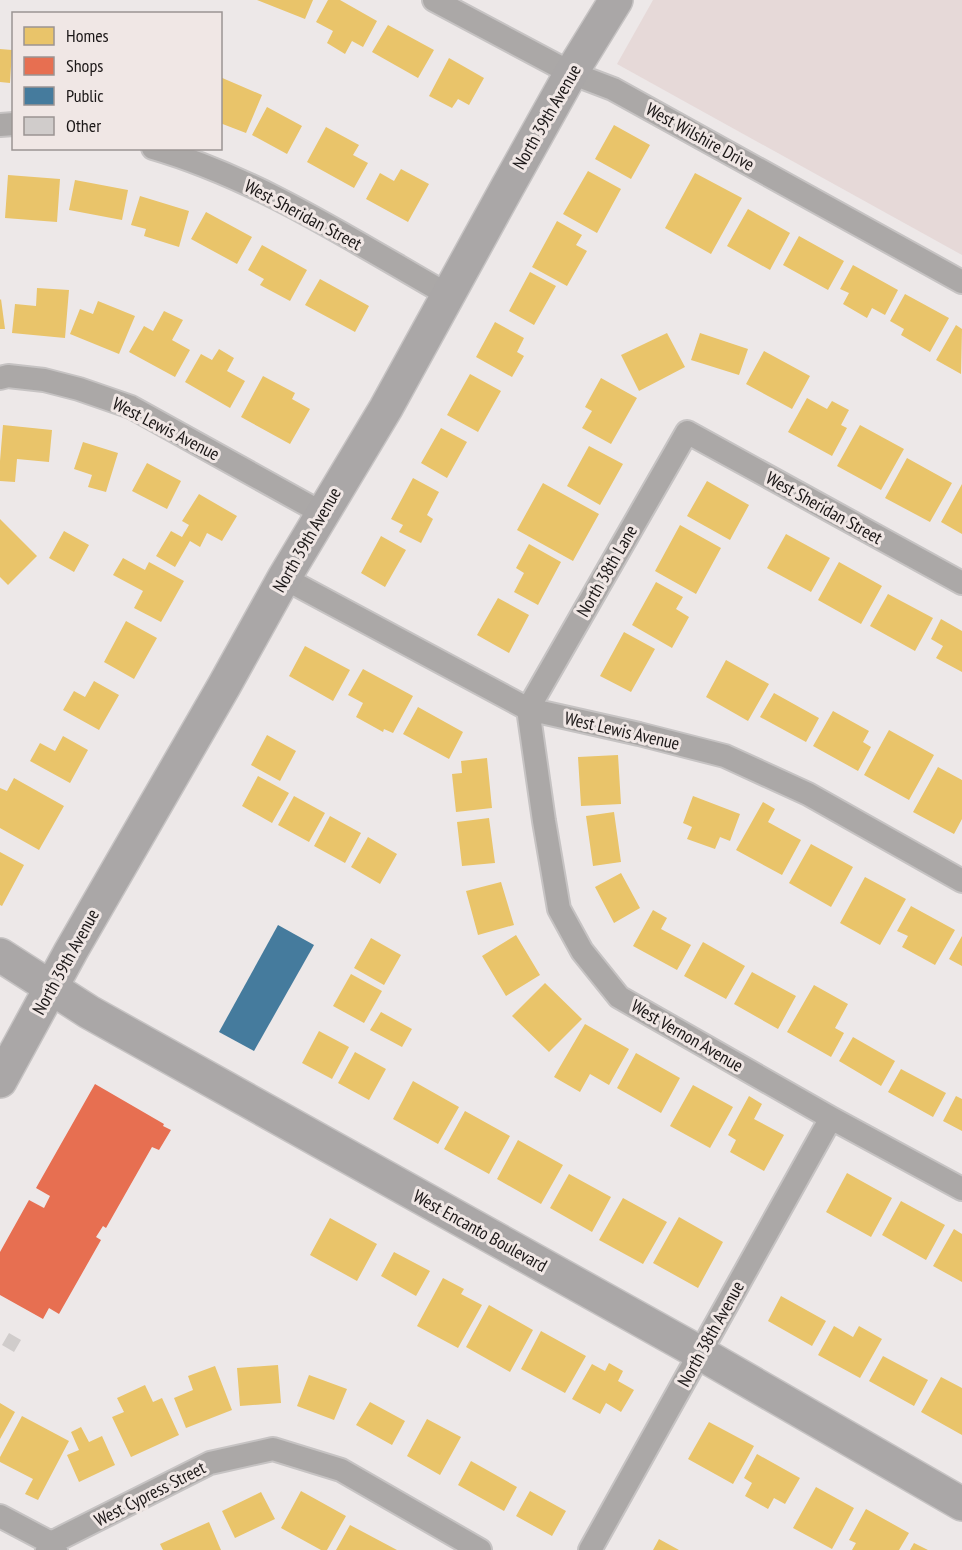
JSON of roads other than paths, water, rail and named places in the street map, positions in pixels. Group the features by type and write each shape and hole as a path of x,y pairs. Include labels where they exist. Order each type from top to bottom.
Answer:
{"street":[{"name":"West Wilshire Drive","path":"434,0 571,73 623,94 962,282"},
{"name":"North 39th Avenue","path":"0,1082 284,578 386,408 571,73 616,0"},
{"name":"West Sheridan Street","path":"160,150 243,182 309,216 448,295"},
{"name":"West Lewis Avenue","path":"0,378 8,376 44,380 131,407 322,513"},
{"name":"West Sheridan Street","path":"687,432 962,584"},
{"name":"North 38th Lane","path":"528,709 687,432"},
{"name":"West Lewis Avenue","path":"284,578 528,709 725,756 807,794 962,881"},
{"name":"West Vernon Avenue","path":"528,709 559,909 582,951 619,997 831,1118 962,1189"},
{"name":"West Encanto Boulevard","path":"0,956 89,1012 178,1063 700,1353 962,1504"},
{"name":"North 38th Avenue","path":"590,1550 831,1118"},
{"name":"West Cypress Street","path":"51,1548 210,1463 273,1449 341,1470 480,1550"},
{"path":"0,1516 51,1548"}]}
